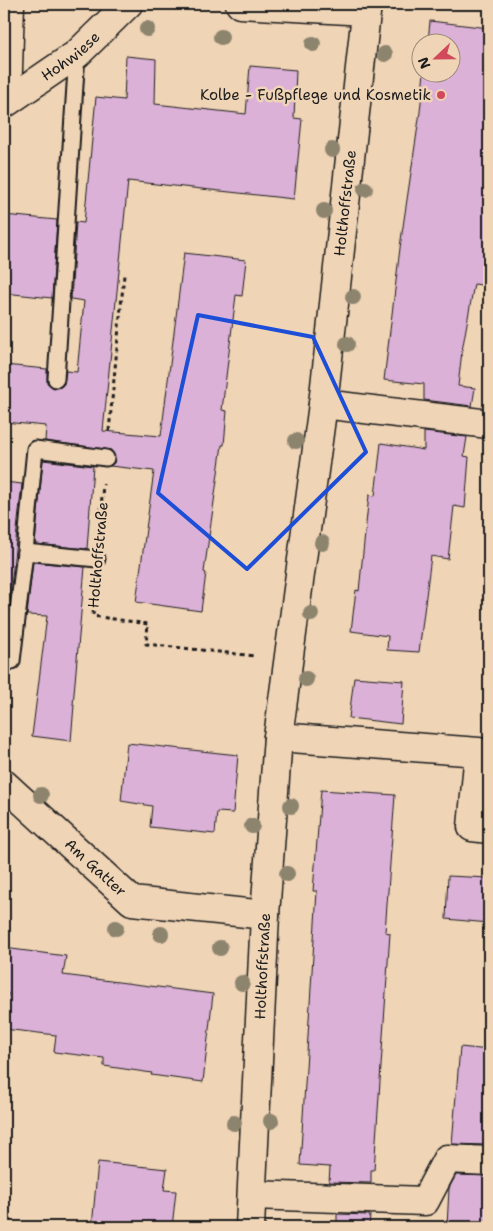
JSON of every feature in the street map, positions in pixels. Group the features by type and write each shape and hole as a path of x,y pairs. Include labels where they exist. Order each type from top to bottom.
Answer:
{"street":[{"name":"Hohwiese","path":"5,102 10,4"},
{"name":"Hohwiese","path":"5,102 77,54 128,4"},
{"path":"240,4 366,8"},
{"name":"Holthoffstraße","path":"250,1227 264,915 278,737 323,404 366,8"},
{"path":"323,404 489,424"},
{"path":"278,737 478,752 472,827 489,828"},
{"name":"Am Gatter","path":"4,784 132,901 264,915"},
{"path":"252,1195 425,1201 447,1159 489,1161"}],"lane":[{"path":"56,379 77,54"},
{"path":"4,664 12,661 35,449 106,458"},
{"path":"25,552 97,559"}],"path":[{"name":"Holthoffstraße","path":"124,275 92,616 148,624 146,644 288,661"}],"highlighted area":[{"path":"198,315 313,337 366,452 247,569 158,493"}],"building":[{"path":"430,21 489,28 489,286 474,284 458,386 475,388 472,406 424,400 424,384 384,380 423,82 460,82 460,32 429,32"},
{"path":"126,56 156,59 155,104 246,114 250,66 296,70 294,118 302,119 294,199 128,181 103,431 161,436 184,253 246,260 242,296 236,295 222,410 227,411 224,445 222,445 204,572 206,573 201,611 136,602 154,471 110,466 114,463 115,459 111,450 45,441 46,426 4,422 4,365 47,369 47,383 55,388 61,387 64,384 66,371 77,372 84,301 71,299 76,222 84,223 96,97 124,100"},
{"path":"4,215 57,220 52,298 4,293"},
{"path":"424,432 467,437 464,456 469,457 465,508 454,506 448,559 431,556 419,652 387,650 388,636 351,631 356,590 359,591 369,495 375,496 381,443 424,450"},
{"path":"43,460 93,466 87,549 35,544"},
{"path":"4,482 22,484 8,614 4,614"},
{"path":"33,562 85,567 71,741 32,736 47,616 27,615"},
{"path":"354,677 404,681 401,724 349,718"},
{"path":"127,743 238,755 233,813 217,812 215,834 150,827 152,806 121,801"},
{"path":"321,790 395,795 385,932 390,933 374,1170 371,1170 371,1183 329,1182 330,1167 300,1165 317,891 313,891"},
{"path":"448,876 489,878 489,923 446,919"},
{"path":"4,948 66,956 63,975 213,994 203,1082 104,1066 104,1058 54,1052 56,1035 4,1029 8,993 4,993"},
{"path":"460,1047 489,1050 489,1145 452,1144"},
{"path":"98,1162 167,1169 164,1190 176,1191 172,1227 92,1227"},
{"path":"456,1175 489,1176 489,1227 447,1227 449,1188"},
{"path":"337,1214 370,1215 369,1227 337,1227"}],"place":[{"name":"Kolbe - Fußpflege und Kosmetik","path":"441,95"}]}
